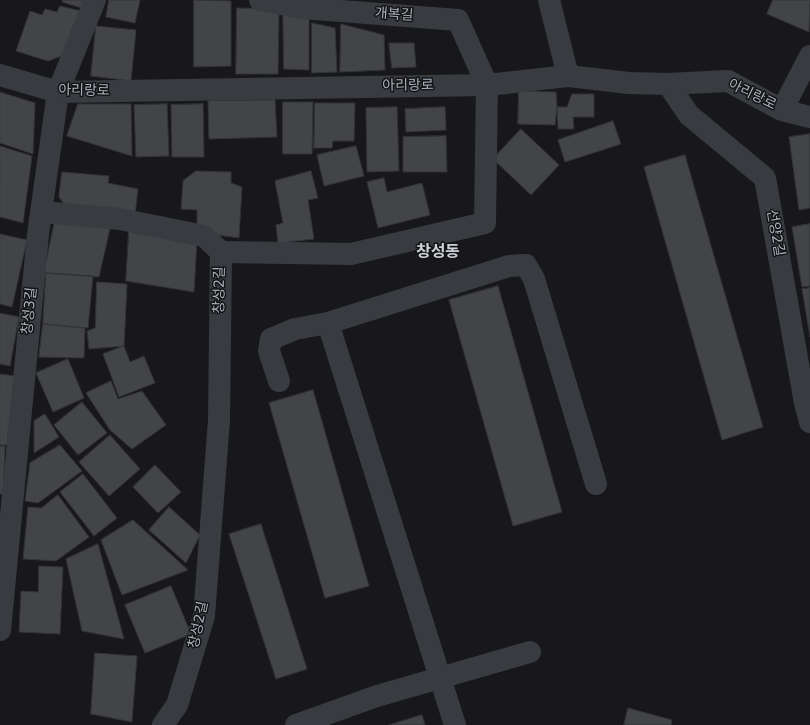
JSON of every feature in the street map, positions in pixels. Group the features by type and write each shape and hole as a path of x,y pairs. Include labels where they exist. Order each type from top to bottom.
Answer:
{"street":[{"name":"창성3길","path":"0,630 1,597 38,234 58,92 95,0"},
{"name":"개복길","path":"260,0 302,8 458,20 487,85"},
{"path":"549,0 568,76"},
{"path":"782,110 810,56"},
{"name":"아리랑로","path":"0,75 58,92 487,85 568,76 629,83 668,84 728,81 782,110 810,117"},
{"name":"선양2길","path":"668,84 689,115 766,178 805,403 810,422"},
{"name":"창성2길","path":"163,725 177,705 204,616 219,420 221,252 351,254 485,223 487,85"},
{"path":"42,212 120,219 204,236 221,252"},
{"path":"279,381 269,351 271,339 295,329 328,323 509,266 526,265 534,279 596,484"},
{"path":"328,323 455,725"},
{"path":"296,725 378,696 530,652"}],"building":[{"path":"63,0 88,0 85,9 62,2"},
{"path":"109,0 140,0 135,23 106,17"},
{"path":"194,0 231,1 231,66 194,67"},
{"path":"773,0 810,0 809,32 767,14"},
{"path":"60,6 81,11 67,54 48,61 16,51 30,11 42,15 45,9 57,12"},
{"path":"237,8 279,9 278,74 236,74"},
{"path":"283,12 309,12 309,70 284,69"},
{"path":"312,23 335,28 337,72 312,73"},
{"path":"341,24 384,35 385,70 340,72"},
{"path":"96,26 136,30 131,81 91,76"},
{"path":"389,43 414,43 416,67 392,68"},
{"path":"519,91 556,92 557,107 555,125 518,124"},
{"path":"0,92 35,103 33,154 0,143"},
{"path":"572,94 594,94 594,117 573,117 574,129 558,129 557,107 567,107"},
{"path":"275,100 277,137 209,139 208,101"},
{"path":"283,102 313,102 312,154 283,154"},
{"path":"315,103 355,103 354,141 333,141 332,148 314,148"},
{"path":"78,104 131,104 132,156 67,136"},
{"path":"167,104 169,156 136,157 134,105"},
{"path":"203,104 204,157 172,157 171,105"},
{"path":"397,107 399,171 367,172 366,108"},
{"path":"445,107 446,130 406,132 405,109"},
{"path":"613,121 621,144 565,162 558,140"},
{"path":"521,129 559,165 531,195 493,159"},
{"path":"810,134 810,208 799,210 789,137"},
{"path":"446,136 447,172 403,172 403,137"},
{"path":"0,146 32,156 23,223 0,217"},
{"path":"356,146 364,176 324,186 317,155"},
{"path":"685,155 763,427 722,440 644,167"},
{"path":"196,171 231,172 231,183 242,187 239,238 197,232 197,210 181,209 183,181"},
{"path":"311,171 318,198 308,200 314,239 278,243 276,225 283,223 275,181"},
{"path":"62,172 109,176 108,183 138,189 135,215 68,210 59,197"},
{"path":"384,178 387,192 422,183 430,215 378,228 367,182"},
{"path":"55,220 111,224 99,277 44,273"},
{"path":"810,224 810,286 802,287 792,227"},
{"path":"129,230 197,238 194,292 126,281"},
{"path":"0,234 27,240 12,307 0,304"},
{"path":"46,273 93,276 88,328 43,324"},
{"path":"97,282 127,284 124,346 89,349 87,331 95,328"},
{"path":"498,286 562,512 513,526 449,300"},
{"path":"810,288 810,337 802,289"},
{"path":"0,313 19,317 10,366 0,364"},
{"path":"43,324 85,328 84,358 39,357"},
{"path":"124,346 130,362 144,356 155,383 119,397 103,354"},
{"path":"68,359 84,398 53,412 36,373"},
{"path":"0,374 15,376 7,445 0,445"},
{"path":"111,381 118,399 142,391 166,425 132,449 110,430 86,393"},
{"path":"313,390 369,586 325,598 269,403"},
{"path":"82,402 107,433 78,455 54,425"},
{"path":"45,414 59,437 34,453 34,421"},
{"path":"110,435 140,469 109,496 79,462"},
{"path":"60,445 82,471 38,503 25,501 30,463"},
{"path":"0,446 5,446 3,494 0,494"},
{"path":"155,465 181,492 158,513 133,487"},
{"path":"83,474 117,518 94,536 60,492"},
{"path":"58,495 89,537 56,561 23,559 28,507 41,508"},
{"path":"169,507 200,535 186,563 149,530"},
{"path":"133,520 188,570 122,595 101,540"},
{"path":"261,524 307,669 276,679 229,534"},
{"path":"98,544 124,639 82,631 66,559"},
{"path":"39,566 63,567 60,634 19,632 21,591 38,592"},
{"path":"171,586 191,634 145,653 125,605"},
{"path":"95,653 137,656 132,722 91,714"},
{"path":"628,708 672,720 671,725 624,725"},
{"path":"422,715 425,725 389,725"}],"district":[{"name":"창성동","path":"438,253"}]}
